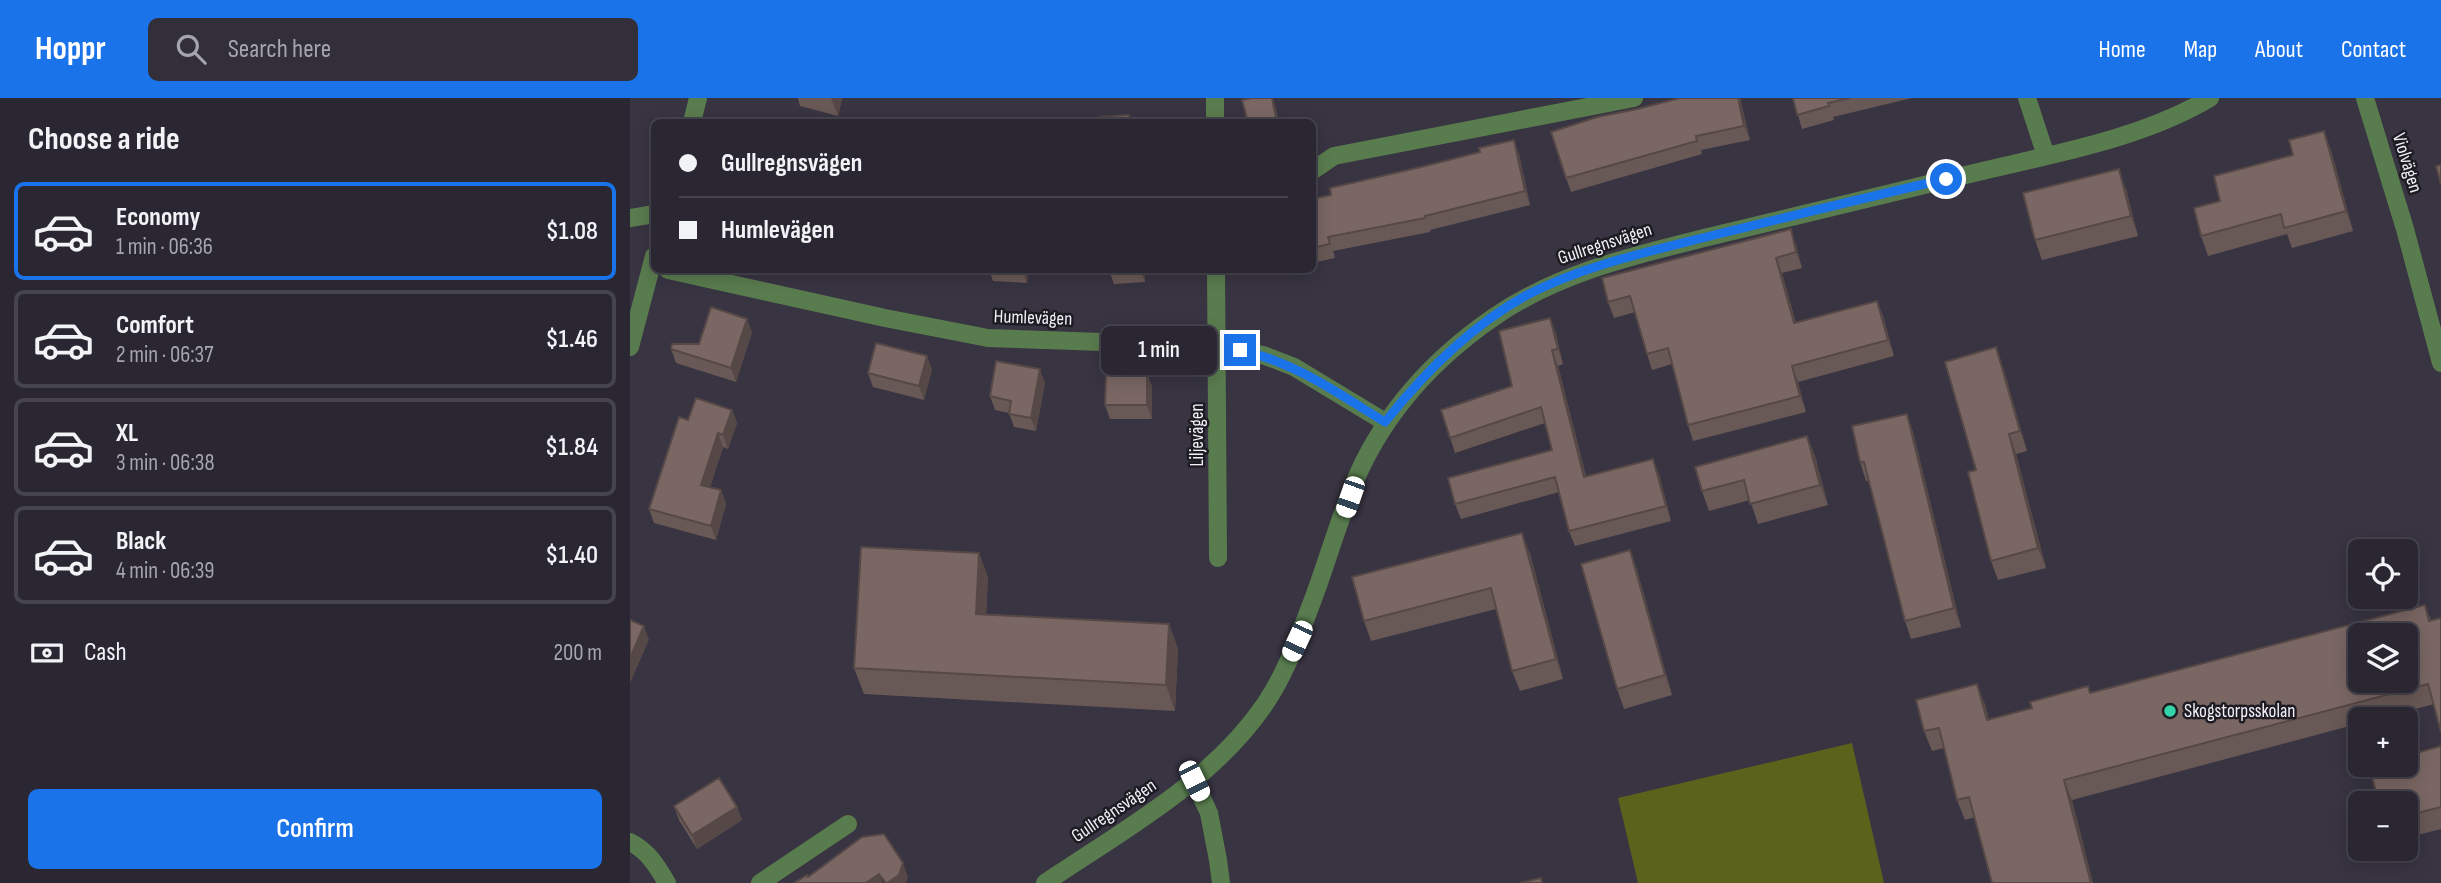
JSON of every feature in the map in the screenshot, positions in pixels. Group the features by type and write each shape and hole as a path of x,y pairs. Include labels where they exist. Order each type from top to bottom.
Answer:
{"street":[{"path":"692,119 698,98"},
{"path":"1215,98 1215,119"},
{"path":"1316,168 1334,156 1633,98"},
{"path":"2027,98 2046,156"},
{"name":"Gullregnsvägen","path":"1045,883 1194,781 1219,760 1248,726 1279,678 1321,578 1356,478 1385,422 1427,373 1491,319 1525,296 1566,278 1648,252 2046,156 2152,126 2210,98"},
{"name":"Violvägen","path":"2365,98 2406,229 2441,363"},
{"path":"630,218 651,214"},
{"path":"630,347 654,273"},
{"name":"Humlevägen","path":"691,273 885,318 988,338 1217,345 1263,355 1294,367 1385,422"},
{"name":"Liljevägen","path":"1216,273 1218,558"},
{"path":"1194,781 1209,813 1221,883"},
{"path":"760,883 848,824"},
{"path":"630,842 640,847 652,859 667,883"}],"green space":[{"path":"1852,743 1884,883 1638,883 1618,798"}],"building":[{"path":"1272,98 1276,119 1247,119 1242,100"},
{"path":"1680,98 1738,98 1744,126 1696,136 1697,141 1566,178 1551,132 1597,117"},
{"path":"1793,98 1850,98 1797,115"},
{"path":"1129,115 1130,119 1100,119"},
{"path":"2324,131 2346,211 2284,228 2281,214 2201,236 2194,208 2220,201 2214,176 2293,155 2289,140"},
{"path":"1514,140 1525,191 1425,218 1328,237 1330,244 1316,247 1316,198 1331,195 1330,188 1480,152 1479,148"},
{"path":"2441,165 2441,184 2436,166"},
{"path":"2119,169 2131,216 2035,240 2023,193"},
{"path":"1791,229 1796,252 1776,258 1794,323 1877,301 1888,340 1792,366 1800,396 1688,425 1668,348 1647,354 1630,296 1608,302 1602,278"},
{"path":"711,307 747,319 731,368 671,349 672,344 699,344"},
{"path":"1550,318 1558,349 1552,350 1584,477 1653,459 1666,506 1569,531 1555,477 1455,504 1448,478 1552,450 1541,407 1450,438 1441,410 1512,386 1499,331"},
{"path":"876,343 927,356 919,386 868,373"},
{"path":"1996,347 2020,431 2009,434 2038,548 1991,561 1968,472 1976,470 1945,362"},
{"path":"996,361 1040,369 1031,418 1009,414 1011,401 990,396"},
{"path":"1106,373 1147,373 1147,405 1105,405"},
{"path":"696,398 732,410 723,435 718,433 701,485 721,490 711,526 649,509 679,417 688,420"},
{"path":"1907,414 1954,608 1905,621 1864,462 1860,462 1852,426"},
{"path":"1807,436 1820,485 1750,504 1744,480 1702,491 1695,467"},
{"path":"1522,533 1556,659 1512,671 1491,588 1364,621 1352,577"},
{"path":"861,547 979,553 976,614 1169,624 1166,685 854,668"},
{"path":"1630,550 1665,675 1617,689 1581,564"},
{"path":"2425,605 2429,621 2441,618 2441,732 2428,684 2418,687 2418,623 2356,623"},
{"path":"630,620 644,626 630,658"},
{"path":"2348,625 2348,693 2394,693 2064,780 2091,883 1992,883 1969,797 1957,800 1939,728 1924,731 1916,700 1977,684 1987,720 2032,708 2030,702 2088,686 2090,693"},
{"path":"2441,746 2441,807 2418,813 2418,791 2376,791 2372,777 2418,777 2418,753"},
{"path":"719,778 737,807 692,835 674,806"},
{"path":"884,834 903,863 899,875 887,883 879,874 866,883 794,883 807,875 808,877 862,837"},
{"path":"1541,878 1542,883 1520,883"}],"place":[{"name":"Skogstorpsskolan","path":"2170,711"}],"route":[{"path":"1240,350 1263,355 1294,367 1385,422 1427,373 1451,351 1491,319 1525,296 1548,285 1648,252 1946,179"}]}
